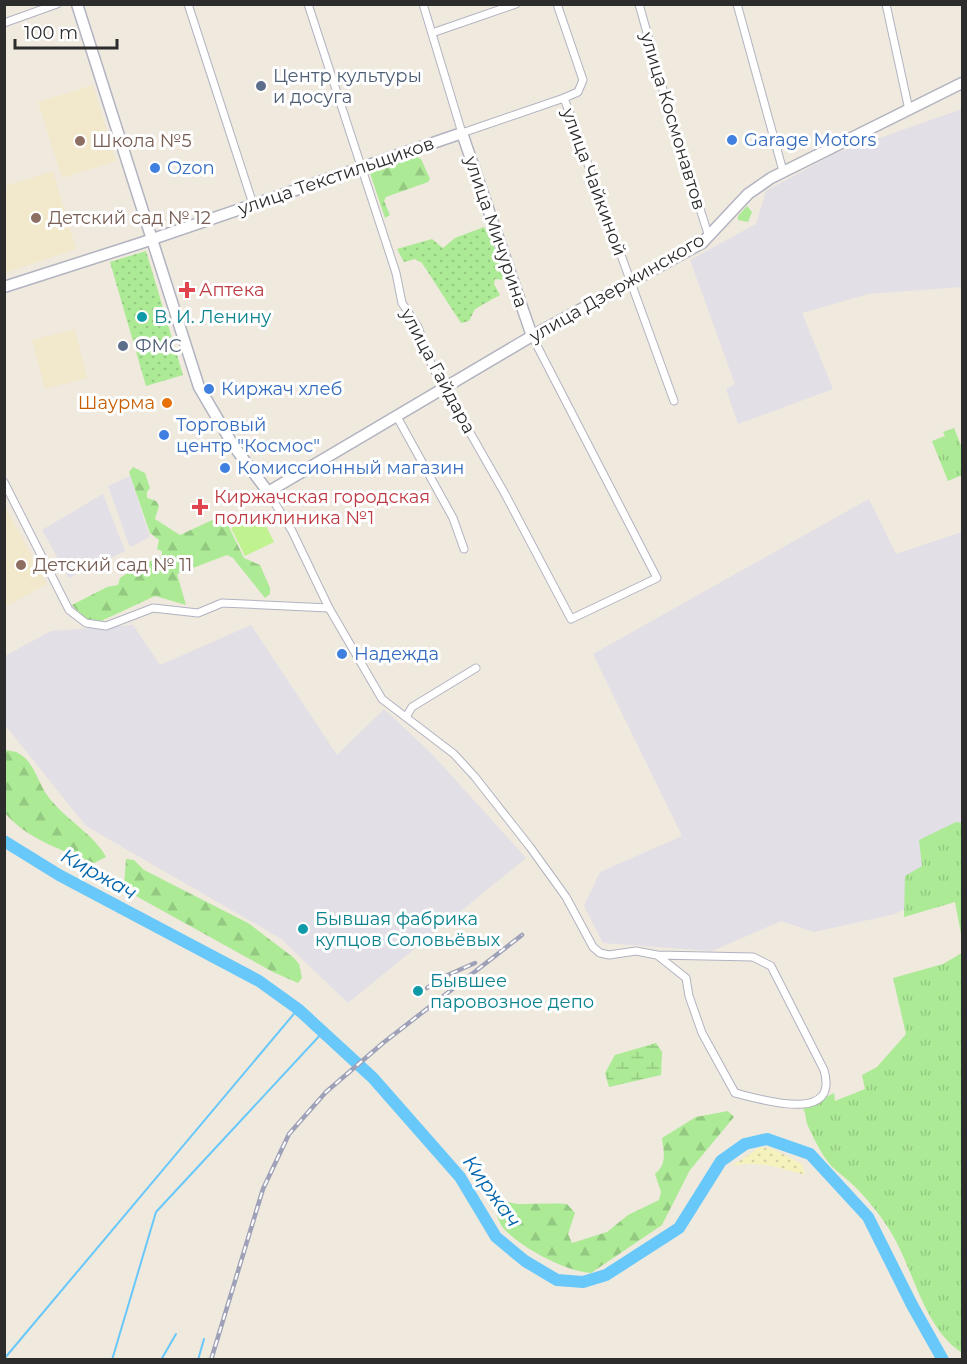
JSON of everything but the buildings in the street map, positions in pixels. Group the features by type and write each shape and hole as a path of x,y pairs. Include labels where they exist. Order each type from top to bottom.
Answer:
{"street":[{"path":"4,22 57,4"},
{"path":"77,4 199,387 233,445 268,492 292,531 329,608 382,699 454,754 475,777 566,897 593,947 600,953 609,955 636,951 657,956 753,957 765,961 776,976 827,1081 824,1092 814,1101 801,1106 735,1093 702,1034 689,996 686,978 657,956"},
{"path":"188,4 253,204"},
{"name":"улица Гайдара","path":"308,4 396,273 402,303 418,327 432,366 571,620"},
{"name":"улица Мичурина","path":"423,4 462,133 532,336 657,578 571,620"},
{"path":"432,33 516,4"},
{"name":"улица Чайкиной","path":"557,4 583,80 578,92 564,98 674,401"},
{"name":"улица Космонавтов","path":"639,4 673,125 709,237"},
{"path":"737,4 783,171"},
{"path":"886,4 909,110"},
{"name":"улица Дзержинского","path":"268,492 532,336 709,237 748,194 783,171 963,84"},
{"name":"улица Текстильщиков","path":"4,286 153,239 564,98"},
{"path":"396,415 453,518 464,549"},
{"path":"4,482 69,610 86,623 106,626 153,608 198,613 222,603 329,608"},
{"path":"406,717 412,707 476,668"}],"shaded area":[{"name":"Школа №5","path":"93,85 116,161 62,178 38,102"},
{"path":"962,109 962,287 868,294 802,313 833,389 738,424 726,389 735,384 690,260 756,224 766,191 834,154"},
{"name":"Детский сад № 12","path":"53,171 76,249 5,273 5,186"},
{"path":"75,329 87,378 45,389 32,340"},
{"path":"130,476 150,537 130,547 108,486"},
{"path":"103,494 125,551 69,578 42,530"},
{"path":"869,499 896,554 962,532 962,878 895,914 814,932 781,921 712,951 603,943 584,906 600,872 682,836 593,654"},
{"name":"Детский сад № 11","path":"5,506 47,584 4,607"},
{"path":"133,625 160,665 251,625 337,755 384,709 431,753 526,858 348,1003 280,938 86,826 5,725 5,656 51,631"}],"green space":[{"path":"417,157 421,159 430,179 428,182 386,197 384,201 390,215 385,218 370,173"},
{"path":"747,206 752,212 748,222 738,220 738,216"},
{"path":"484,227 489,232 506,280 495,279 494,284 500,295 475,309 469,321 461,323 422,263 415,259 404,262 397,249 432,239 443,248 455,238"},
{"path":"146,251 183,375 146,386 110,262"},
{"path":"954,428 962,448 962,475 948,481 932,441 945,436 943,432"},
{"path":"133,467 145,473 150,488 147,498 156,501 159,506 155,519 180,535 223,515 244,558 260,565 270,588 270,594 265,598 233,558 227,555 177,574 186,605 155,596 97,623 85,619 72,605 107,587 118,585 120,578 140,565 162,557 162,551 157,549 159,540 150,533 129,472"},
{"path":"260,514 274,542 245,556 231,528"},
{"path":"5,750 17,752 28,761 54,803 94,841 106,857 94,863 58,848 34,837 5,813"},
{"path":"956,822 962,823 962,939 955,902 904,917 905,876 922,866 919,840"},
{"path":"126,859 134,860 144,870 248,923 294,958 299,964 302,978 298,983 273,972 136,896 124,887"},
{"path":"962,953 962,1353 948,1342 937,1328 920,1296 898,1244 885,1223 862,1194 825,1158 808,1126 803,1109 834,1093 835,1101 865,1089 862,1075 877,1067 906,1034 893,978 943,964"},
{"path":"656,1043 662,1052 661,1075 609,1087 605,1073 615,1055"},
{"path":"728,1111 734,1117 690,1170 662,1225 591,1273 569,1268 544,1257 522,1244 500,1223 495,1203 567,1204 575,1213 568,1234 572,1243 607,1232 628,1215 659,1200 661,1192 655,1174 663,1162 662,1138 696,1117"}],"sand":[{"path":"760,1147 773,1149 802,1164 805,1175 760,1164 732,1166"}],"waterway":[{"name":"Киржач","path":"4,841 59,875 259,981 298,1009 373,1078 460,1177 496,1237 525,1261 557,1280 583,1282 606,1275 679,1228 721,1161 745,1144 767,1139 810,1154 868,1217 912,1305 943,1360"},
{"path":"4,1359 298,1009"},
{"path":"112,1360 156,1212 323,1032"},
{"path":"161,1360 176,1334"},
{"path":"198,1360 204,1339"}],"railway":[{"path":"211,1360 263,1189 289,1134 326,1092 383,1043 522,935"},
{"path":"427,988 441,978 475,963"}],"place":[{"name":"Центр культуры и досуга","path":"261,86"},
{"name":"Garage Motors","path":"732,140"},
{"name":"Школа №5","path":"80,141"},
{"name":"Ozon","path":"155,168"},
{"name":"Детский сад № 12","path":"36,218"},
{"name":"Аптека","path":"187,290"},
{"name":"В. И. Ленину","path":"142,317"},
{"name":"ФМС","path":"123,346"},
{"name":"Киржач хлеб","path":"209,389"},
{"name":"Шаурма","path":"167,403"},
{"name":"Торговый центр \"Космос\"","path":"164,435"},
{"name":"Комиссионный магазин","path":"225,468"},
{"name":"Киржачская городская поликлиника №1","path":"200,507"},
{"name":"Детский сад № 11","path":"21,565"},
{"name":"Надежда","path":"342,654"},
{"name":"Бывшая фабрика купцов Соловьёвых","path":"303,929"},
{"name":"Бывшее паровозное депо","path":"418,991"}]}
